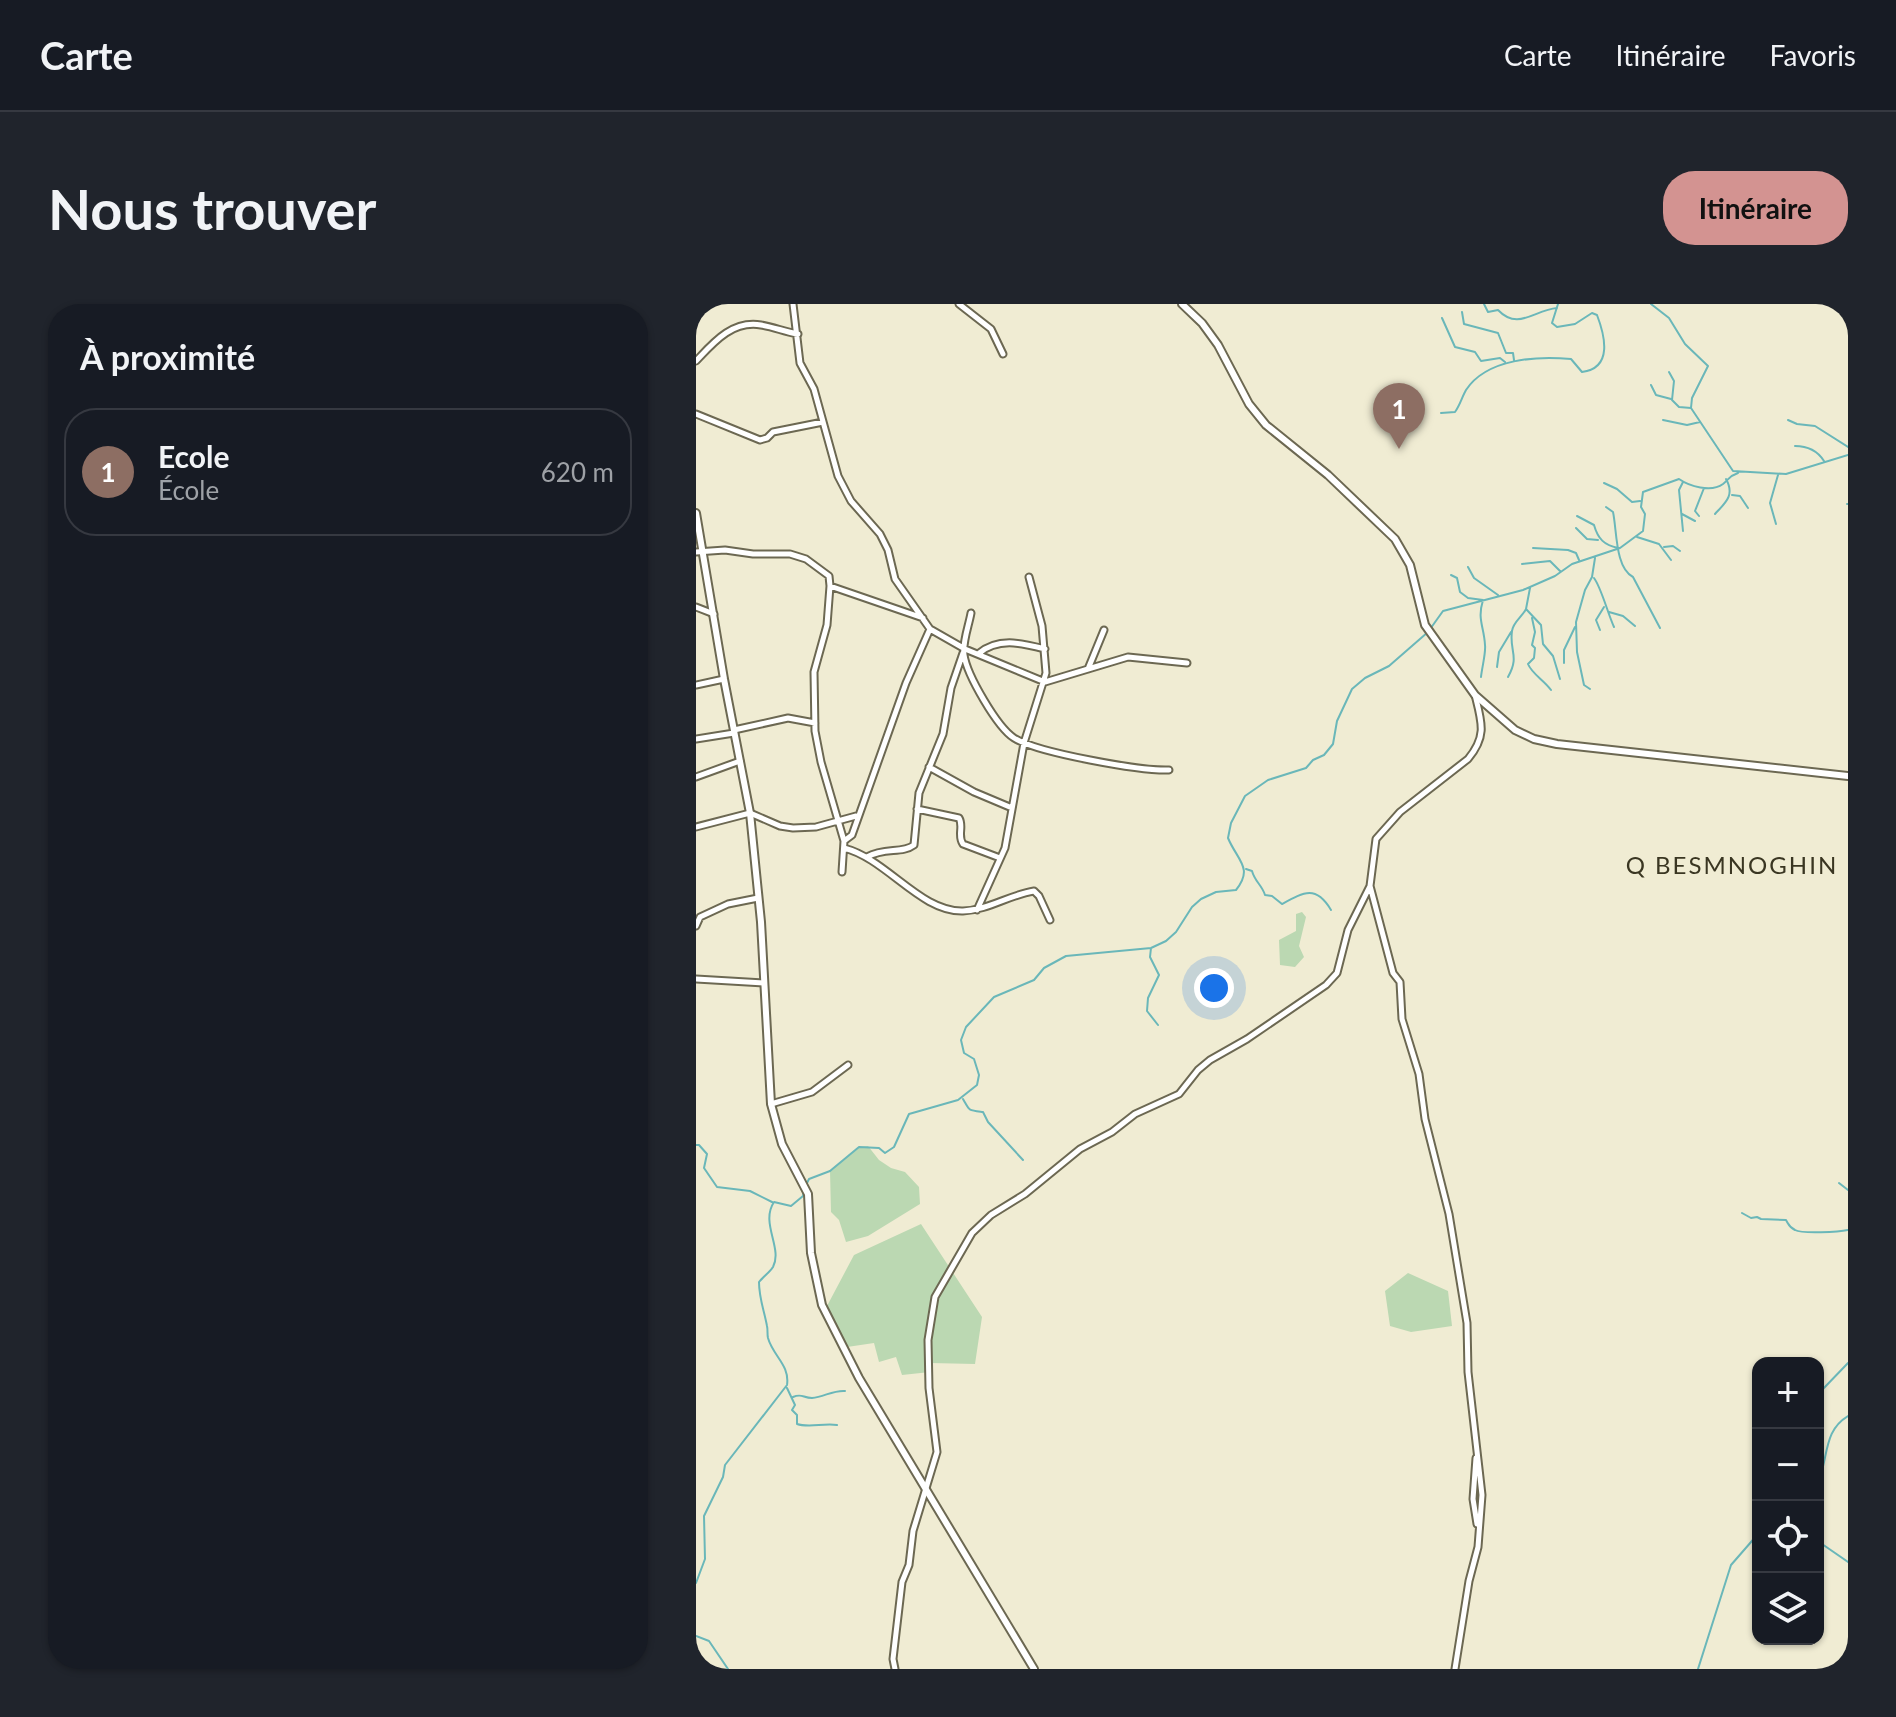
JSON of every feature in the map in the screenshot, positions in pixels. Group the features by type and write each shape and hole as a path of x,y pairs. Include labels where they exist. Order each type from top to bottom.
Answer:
{"street":[{"path":"793,304 800,363 814,389 838,476 851,501 880,534 888,550 895,579 930,629 964,651 1045,682 1128,657 1187,663"},
{"path":"959,304 991,329 1003,354"},
{"path":"1182,304 1202,323 1218,345 1249,404 1266,425 1328,475 1395,539 1410,565 1425,625 1430,633 1475,695 1515,730 1534,739 1557,744 1848,776"},
{"path":"696,361 711,342 734,328 764,325 780,332 798,334"},
{"path":"696,414 760,440 773,432 823,422"},
{"path":"696,513 700,551 715,615 750,813 771,1104 782,1144 808,1194 811,1253 822,1305 859,1378 1034,1669"},
{"path":"700,551 790,554 806,559 829,576 825,640 814,672 815,723 817,746 844,844 842,872"},
{"path":"977,910 1005,848 1024,743 1045,682 1045,649 1029,577"},
{"path":"830,586 923,618"},
{"path":"696,607 715,615"},
{"path":"867,857 882,850 911,849 916,834 923,778 943,734 951,688 964,651 971,613"},
{"path":"844,844 852,835 906,683 930,629"},
{"path":"1087,670 1104,630"},
{"path":"977,655 992,644 1000,643 1045,649"},
{"path":"964,651 982,696 1013,738 1075,757 1149,770 1169,770"},
{"path":"696,685 724,679"},
{"path":"895,1669 893,1659 902,1582 909,1565 913,1531 937,1452 929,1388 928,1340 935,1297 972,1233 991,1215 1052,1174 1080,1149 1101,1139 1135,1114 1179,1094 1210,1060 1247,1039 1326,985 1337,973 1348,930 1370,886 1376,839 1386,824 1468,759 1477,747 1482,736 1475,695"},
{"path":"696,739 788,718 815,723"},
{"path":"696,777 741,761"},
{"path":"929,767 974,792 1012,808"},
{"path":"917,809 959,818 963,844 1000,858"},
{"path":"696,827 750,813 793,828 816,827 857,815"},
{"path":"844,844 933,904 951,910 977,910 1034,891 1050,920"},
{"path":"1370,886 1393,973 1400,982 1402,1019 1419,1074 1425,1119 1458,1259 1467,1323 1468,1372 1482,1495 1479,1535 1455,1669"},
{"path":"696,926 700,917 713,910 758,898"},
{"path":"696,979 764,983"},
{"path":"771,1104 812,1092 848,1065"}],"green space":[{"path":"1302,912 1306,917 1299,946 1304,957 1295,967 1280,965 1279,940 1296,931 1296,914"},
{"path":"868,1146 879,1160 905,1172 919,1187 920,1204 868,1236 846,1242 839,1220 831,1212 830,1171 859,1147"},
{"path":"921,1224 982,1317 975,1364 930,1363 930,1372 902,1375 896,1357 879,1362 874,1343 847,1347 827,1306 854,1255"},
{"path":"1408,1273 1448,1291 1452,1326 1411,1332 1390,1326 1385,1291"}],"waterway":[{"path":"1484,304 1488,312 1498,310 1512,319 1557,308"},
{"path":"1441,413 1455,412 1475,379 1500,365 1529,359 1571,359 1582,372 1599,364 1604,341 1597,315 1592,313 1575,324 1557,327 1552,323 1558,304"},
{"path":"1651,304 1669,318 1685,344 1708,366 1692,398 1691,408 1733,471 1786,474 1848,455"},
{"path":"1462,312 1464,324 1498,333 1506,353 1513,353 1514,360"},
{"path":"1442,318 1455,347 1475,352 1481,361 1500,358 1505,362"},
{"path":"1669,372 1674,381 1672,400 1679,407 1691,408"},
{"path":"1651,385 1656,395 1671,399"},
{"path":"1663,420 1687,425 1700,422"},
{"path":"1788,420 1815,426 1848,447"},
{"path":"1795,446 1812,449 1824,461"},
{"path":"806,1185 809,1179 830,1171 859,1147 879,1148 885,1153 894,1147 909,1114 958,1100 977,1085 979,1075 974,1059 964,1053 961,1040 966,1027 994,997 1034,980 1044,968 1066,956 1151,948 1176,932 1201,899 1216,892 1236,890 1244,870 1228,838 1231,823 1245,796 1268,780 1306,768 1324,755 1333,744 1337,721 1352,689 1365,678 1389,666 1428,632 1443,611 1523,590 1555,576 1572,564 1620,548 1643,531 1643,492 1679,479 1694,486 1718,487 1738,473"},
{"path":"1776,524 1770,503 1778,475"},
{"path":"1715,514 1729,494 1726,479"},
{"path":"1683,482 1679,490 1683,531"},
{"path":"1604,483 1632,502 1640,501"},
{"path":"1699,516 1695,511 1704,488"},
{"path":"1732,495 1740,496 1748,508"},
{"path":"1606,507 1613,512 1623,566 1633,577 1660,628"},
{"path":"1682,514 1695,521"},
{"path":"1577,516 1594,525 1605,543 1618,548"},
{"path":"1576,528 1587,539 1598,540"},
{"path":"1637,537 1659,544 1671,560"},
{"path":"1664,547 1673,546 1680,551"},
{"path":"1533,548 1568,550 1576,553 1579,560"},
{"path":"1590,689 1584,685 1577,652 1576,622 1592,577 1595,558"},
{"path":"1522,564 1550,561 1560,571"},
{"path":"1468,567 1474,578 1498,595"},
{"path":"1451,575 1457,578 1460,592 1468,598 1483,600 1481,618 1485,648 1481,677"},
{"path":"1594,578 1614,627"},
{"path":"1530,588 1526,609 1541,625 1543,644 1553,656 1560,679"},
{"path":"1600,630 1596,620 1604,607"},
{"path":"1508,677 1514,658 1513,628 1526,609"},
{"path":"1609,612 1623,616 1635,626"},
{"path":"1532,618 1535,632 1532,645 1535,648 1534,658 1528,664 1551,690"},
{"path":"1564,663 1564,650 1575,627"},
{"path":"1497,667 1499,652 1511,632"},
{"path":"1246,869 1252,871 1265,895 1282,904 1309,893 1320,897 1331,910"},
{"path":"1151,948 1150,957 1159,975 1148,998 1147,1011 1158,1025"},
{"path":"963,1099 970,1109 983,1112 988,1122 1023,1160"},
{"path":"696,1145 707,1154 704,1168 717,1187 750,1191 772,1202"},
{"path":"1839,1183 1848,1190"},
{"path":"696,1583 705,1559 704,1516 723,1477 725,1465 787,1385 784,1366 768,1338 759,1282 772,1269 775,1260 770,1210 774,1202 791,1206 803,1196 804,1191"},
{"path":"1742,1213 1751,1218 1786,1220 1791,1228 1799,1231 1848,1230"},
{"path":"1824,1388 1848,1363"},
{"path":"787,1388 795,1405 792,1410 797,1415 797,1424 837,1425"},
{"path":"793,1397 812,1398 845,1391"},
{"path":"1824,1462 1835,1427 1848,1416"},
{"path":"1698,1669 1731,1565 1752,1541"},
{"path":"1824,1545 1848,1562"},
{"path":"696,1636 709,1641 728,1669"}],"place":[{"name":"Ecole","path":"1399,449"}],"district":[{"name":"Q BESMNOGHIN","path":"1732,866"}]}
